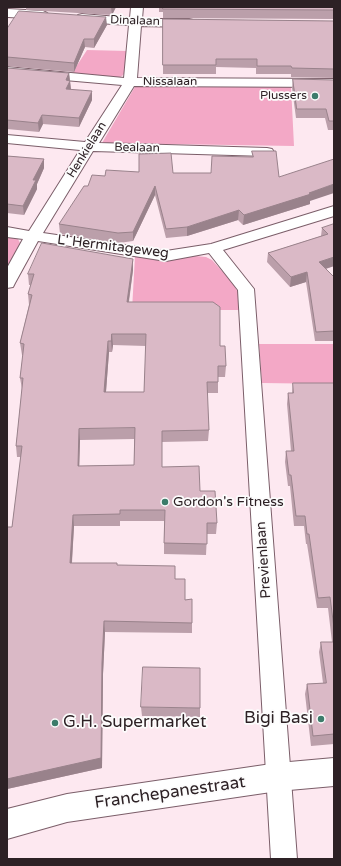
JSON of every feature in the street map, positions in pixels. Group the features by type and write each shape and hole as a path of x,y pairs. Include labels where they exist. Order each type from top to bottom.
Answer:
{"street":[{"name":"Henkielaan","path":"7,283 33,236 130,82 137,7"},
{"path":"9,11 56,16"},
{"name":"Dinalaan","path":"72,17 135,22 199,23"},
{"name":"Nissalaan","path":"7,71 130,82 334,83"},
{"name":"Bealaan","path":"7,139 89,147 267,152"},
{"name":"L' Hermitageweg","path":"7,232 166,256 213,248 334,211"},
{"name":"Previenlaan","path":"213,248 246,289 284,859"},
{"name":"Franchepanestraat","path":"7,824 67,808 278,777 334,772"}],"shaded area":[{"path":"87,50 128,51 126,71 118,78 72,73"},
{"path":"136,85 291,86 294,146 102,143"},
{"path":"7,237 18,239 20,243 7,268"},
{"path":"135,256 168,259 195,256 206,257 212,260 232,282 239,294 241,310 132,310"},
{"path":"259,344 334,344 334,384 262,383"}],"building":[{"path":"163,7 334,7 334,10 163,9"},
{"path":"19,11 106,17 94,39 84,39 74,63 7,57 7,29"},
{"path":"163,19 334,21 334,69 292,68 291,66 257,66 257,59 216,59 216,65 163,65"},
{"path":"7,68 69,73 66,80 70,81 66,89 92,91 79,118 42,115 38,123 7,120"},
{"path":"293,79 334,80 334,121 329,121 326,109 297,109"},
{"path":"252,151 276,151 279,177 334,159 334,184 309,193 311,194 244,215 239,210 187,227 166,229 155,186 133,232 118,233 59,224 84,186 88,186 92,175 105,176 106,170 139,172 139,154 171,153 173,173 211,173 212,156 253,157"},
{"path":"7,156 44,159 33,180 36,180 23,206 7,204"},
{"path":"334,224 334,257 319,262 334,277 334,331 316,332 307,272 291,277 268,253 328,234 322,228"},
{"path":"42,243 133,259 127,302 213,302 220,307 220,346 225,346 226,366 218,366 218,382 207,382 209,430 162,431 162,467 199,466 200,491 215,491 217,523 207,523 207,544 164,543 165,510 120,510 120,514 73,515 70,563 117,563 117,565 175,566 175,579 185,579 185,600 192,599 192,623 104,621 101,758 7,779 7,527 12,527 22,446 16,446 23,378 20,378 24,344 20,343 32,295 28,294 34,274 28,274","holes":["112,334 146,334 144,392 104,392 108,341 111,341","135,428 134,465 78,466 79,429"]},
{"path":"293,383 334,383 334,628 330,597 318,598 305,516 296,516 291,475 289,475 286,451 294,451 288,393 293,393"},
{"path":"321,642 334,642 334,734 313,736 307,684 326,683"},
{"path":"143,667 200,668 200,708 141,707"}],"place":[{"name":"Plussers","path":"315,96"},
{"name":"Gordon's Fitness","path":"165,502"},
{"name":"Bigi Basi","path":"321,719"},
{"name":"G.H. Supermarket","path":"55,723"}]}
